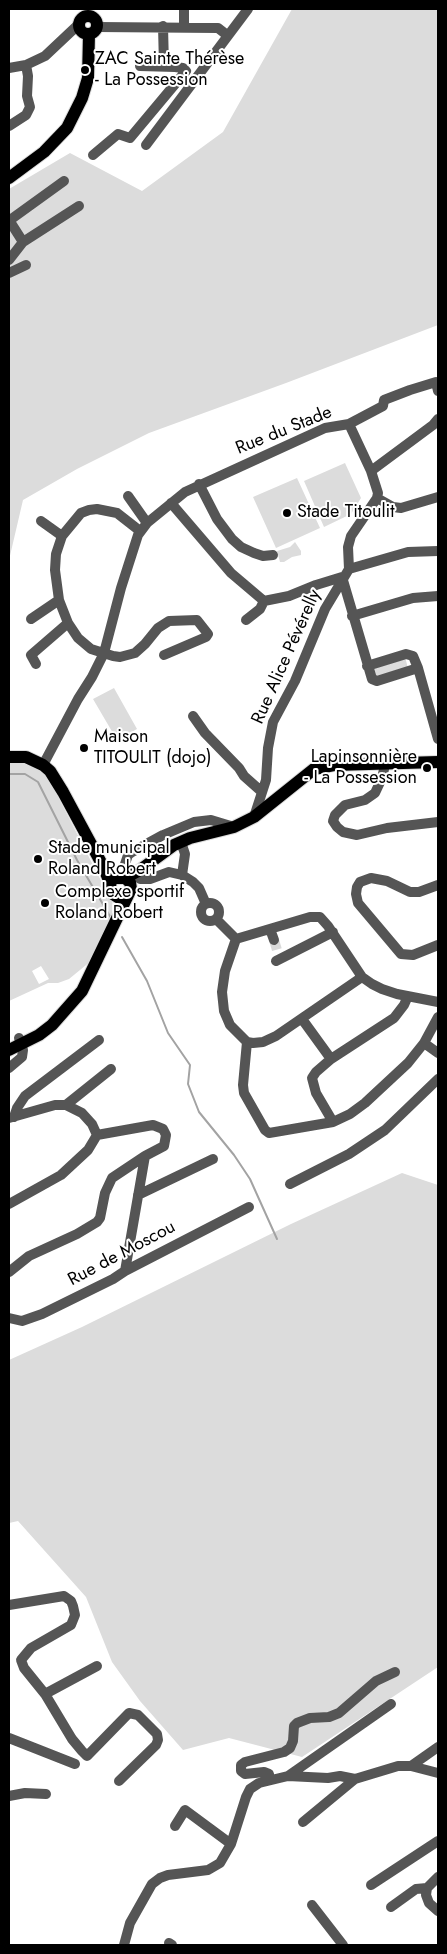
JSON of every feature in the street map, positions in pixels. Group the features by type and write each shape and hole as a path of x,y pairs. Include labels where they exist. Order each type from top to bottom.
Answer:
{"main road":[{"path":"9,178 44,152 56,140 70,122 82,98 88,78 85,25"},
{"path":"9,753 25,753 44,763 57,775 63,792 104,868 121,887 120,912 97,959 70,994 48,1018 17,1041 9,1050"},
{"path":"9,757 26,757 44,763"},
{"path":"121,887 165,850 181,842 234,827 254,817 314,769 334,765 438,762"},
{"path":"121,887 140,879 153,860"}],"street":[{"path":"184,9 184,27"},
{"path":"146,145 248,9"},
{"path":"9,68 26,65 46,56 85,25 218,28 227,35"},
{"path":"163,26 164,66"},
{"path":"9,126 26,114 30,107 27,96 28,76 26,65"},
{"path":"93,155 118,134 130,138 186,71 183,68 140,66"},
{"path":"23,242 9,220 64,181"},
{"path":"9,260 23,242 79,206"},
{"path":"9,273 26,265"},
{"path":"349,424 383,406 384,400 437,387"},
{"path":"371,470 433,425 438,419"},
{"name":"Rue du Stade","path":"144,527 170,503 199,484 325,428 349,424 371,470 378,493 377,498"},
{"path":"199,484 217,519 232,539 241,547 254,553 263,556 273,555"},
{"path":"128,496 144,527"},
{"path":"418,668 374,681 370,677 352,616 345,573 348,547 351,536 377,498 393,507 401,508 438,497"},
{"path":"170,503 230,574 264,601"},
{"path":"144,527 117,513 104,510 89,510 75,519 62,536 56,554 55,563 59,600 68,623 78,638 91,650 120,657 135,652 145,644 158,628 169,620 197,620 208,634 206,637 164,656"},
{"path":"41,521 62,536"},
{"path":"44,763 104,653 134,544 144,527"},
{"path":"246,620 260,608 264,601 288,596 345,573 408,552 438,551"},
{"name":"Rue Alice Pévérelly","path":"254,817 266,780 268,748 273,722 295,681 322,616 345,573"},
{"path":"352,616 413,598 438,596"},
{"path":"30,619 59,600"},
{"path":"36,664 31,655 68,623"},
{"path":"367,666 410,654 415,659 438,738"},
{"path":"194,716 205,732 239,768 244,776 262,792"},
{"path":"385,765 382,778 375,793 365,800 344,805 335,815 336,828 343,832 357,835 387,828 438,822"},
{"path":"126,864 128,854 163,835 194,822 211,820 234,827"},
{"path":"181,842 185,854 182,875"},
{"path":"140,879 150,879 170,872 182,875 194,882 206,904 201,910 201,915 207,921 216,919 236,939"},
{"path":"438,885 419,892 410,892 387,881 371,878 360,882 356,894 358,903 401,954 413,955 438,945"},
{"path":"236,939 314,916 325,921 362,977 382,990 438,1002"},
{"path":"270,929 277,953 333,932"},
{"path":"236,939 225,971 222,992 224,1011 230,1026 247,1042 263,1042 276,1036 362,977"},
{"path":"333,1122 316,1093 312,1078 331,1059 394,1018 408,996"},
{"path":"247,1042 243,1085 248,1101 264,1130 269,1133 333,1122 350,1114 365,1103 408,1063 424,1043 438,1017"},
{"path":"302,1019 331,1059"},
{"path":"11,1118 25,1096 99,1040"},
{"path":"9,1068 22,1057 23,1052 17,1041"},
{"path":"424,1043 438,1053"},
{"path":"66,1105 111,1069"},
{"path":"290,1184 349,1154 385,1130 438,1079"},
{"path":"11,1118 55,1105 66,1105 82,1113 92,1124 97,1135"},
{"path":"9,1204 61,1175 88,1150 97,1135 148,1126 158,1126 166,1135 164,1146 144,1156 112,1178 105,1193 100,1218 96,1222 77,1234 29,1256 9,1272"},
{"path":"125,1271 144,1156"},
{"path":"138,1195 213,1159"},
{"name":"Rue de Moscou","path":"9,1318 22,1320 35,1317 112,1279 248,1207"},
{"path":"9,1605 64,1596 74,1606 75,1615 71,1625 31,1648 21,1660 24,1668 44,1694 72,1739 87,1756 129,1713 138,1715 157,1734 158,1740 156,1745 119,1781"},
{"path":"44,1694 97,1666"},
{"path":"270,1780 269,1774 264,1772 245,1774 241,1771 241,1765 245,1762 290,1748 294,1740 294,1726 297,1723 310,1718 329,1717 339,1713 376,1681 394,1672"},
{"path":"288,1776 391,1704"},
{"path":"9,1738 75,1764"},
{"path":"410,1766 438,1747"},
{"path":"124,1945 130,1923 152,1884 168,1875 208,1870 220,1863 231,1844 246,1796 250,1789 259,1783 288,1776 328,1778 340,1776 355,1778 398,1766 410,1766 438,1773"},
{"path":"303,1822 355,1778"},
{"path":"9,1796 25,1793 46,1794"},
{"path":"175,1826 185,1810 231,1844"},
{"path":"371,1885 438,1841"},
{"path":"438,1877 427,1888 426,1894 429,1903 438,1911"},
{"path":"391,1907 416,1889 427,1888"},
{"path":"312,1905 343,1945"}],"shaded area":[{"path":"292,9 438,9 438,325 149,433 77,469 23,500 9,560 9,189 70,153 142,191 223,132"},
{"path":"345,463 361,498 351,514 324,527 304,481"},
{"name":"Stade Titoulit","path":"297,478 320,528 276,548 253,497"},
{"path":"295,542 301,551 301,555 280,562 277,551 290,547"},
{"path":"405,657 408,668 376,679 372,668"},
{"path":"114,688 137,729 117,740 93,699"},
{"name":"Stade municipal Roland Robert","path":"9,762 31,764 41,769 49,779 114,906 91,961 69,979 58,983 48,983 9,1001","holes":["41,966 49,979 39,984 32,971"]},
{"path":"402,1173 438,1185 438,1667 302,1757 229,1738 183,1750 140,1701 112,1662 86,1597 18,1521 9,1523 9,1360 82,1327 291,1224"}],"waterway":[{"path":"9,774 25,774 38,782 77,860 111,918"},
{"path":"122,937 147,981 168,1033 190,1065 188,1084 199,1112 234,1155 250,1179 277,1239"}],"tunnel":[{"path":"274,940 277,950"}],"place":[{"name":"ZAC Sainte Thérèse - La Possession","path":"85,70"},
{"name":"Stade Titoulit","path":"287,513"},
{"name":"Maison TITOULIT (dojo)","path":"84,748"},
{"name":"Lapinsonnière - La Possession","path":"427,768"},
{"name":"Stade municipal Roland Robert","path":"38,859"},
{"name":"Complexe sportif Roland Robert","path":"45,903"}]}
